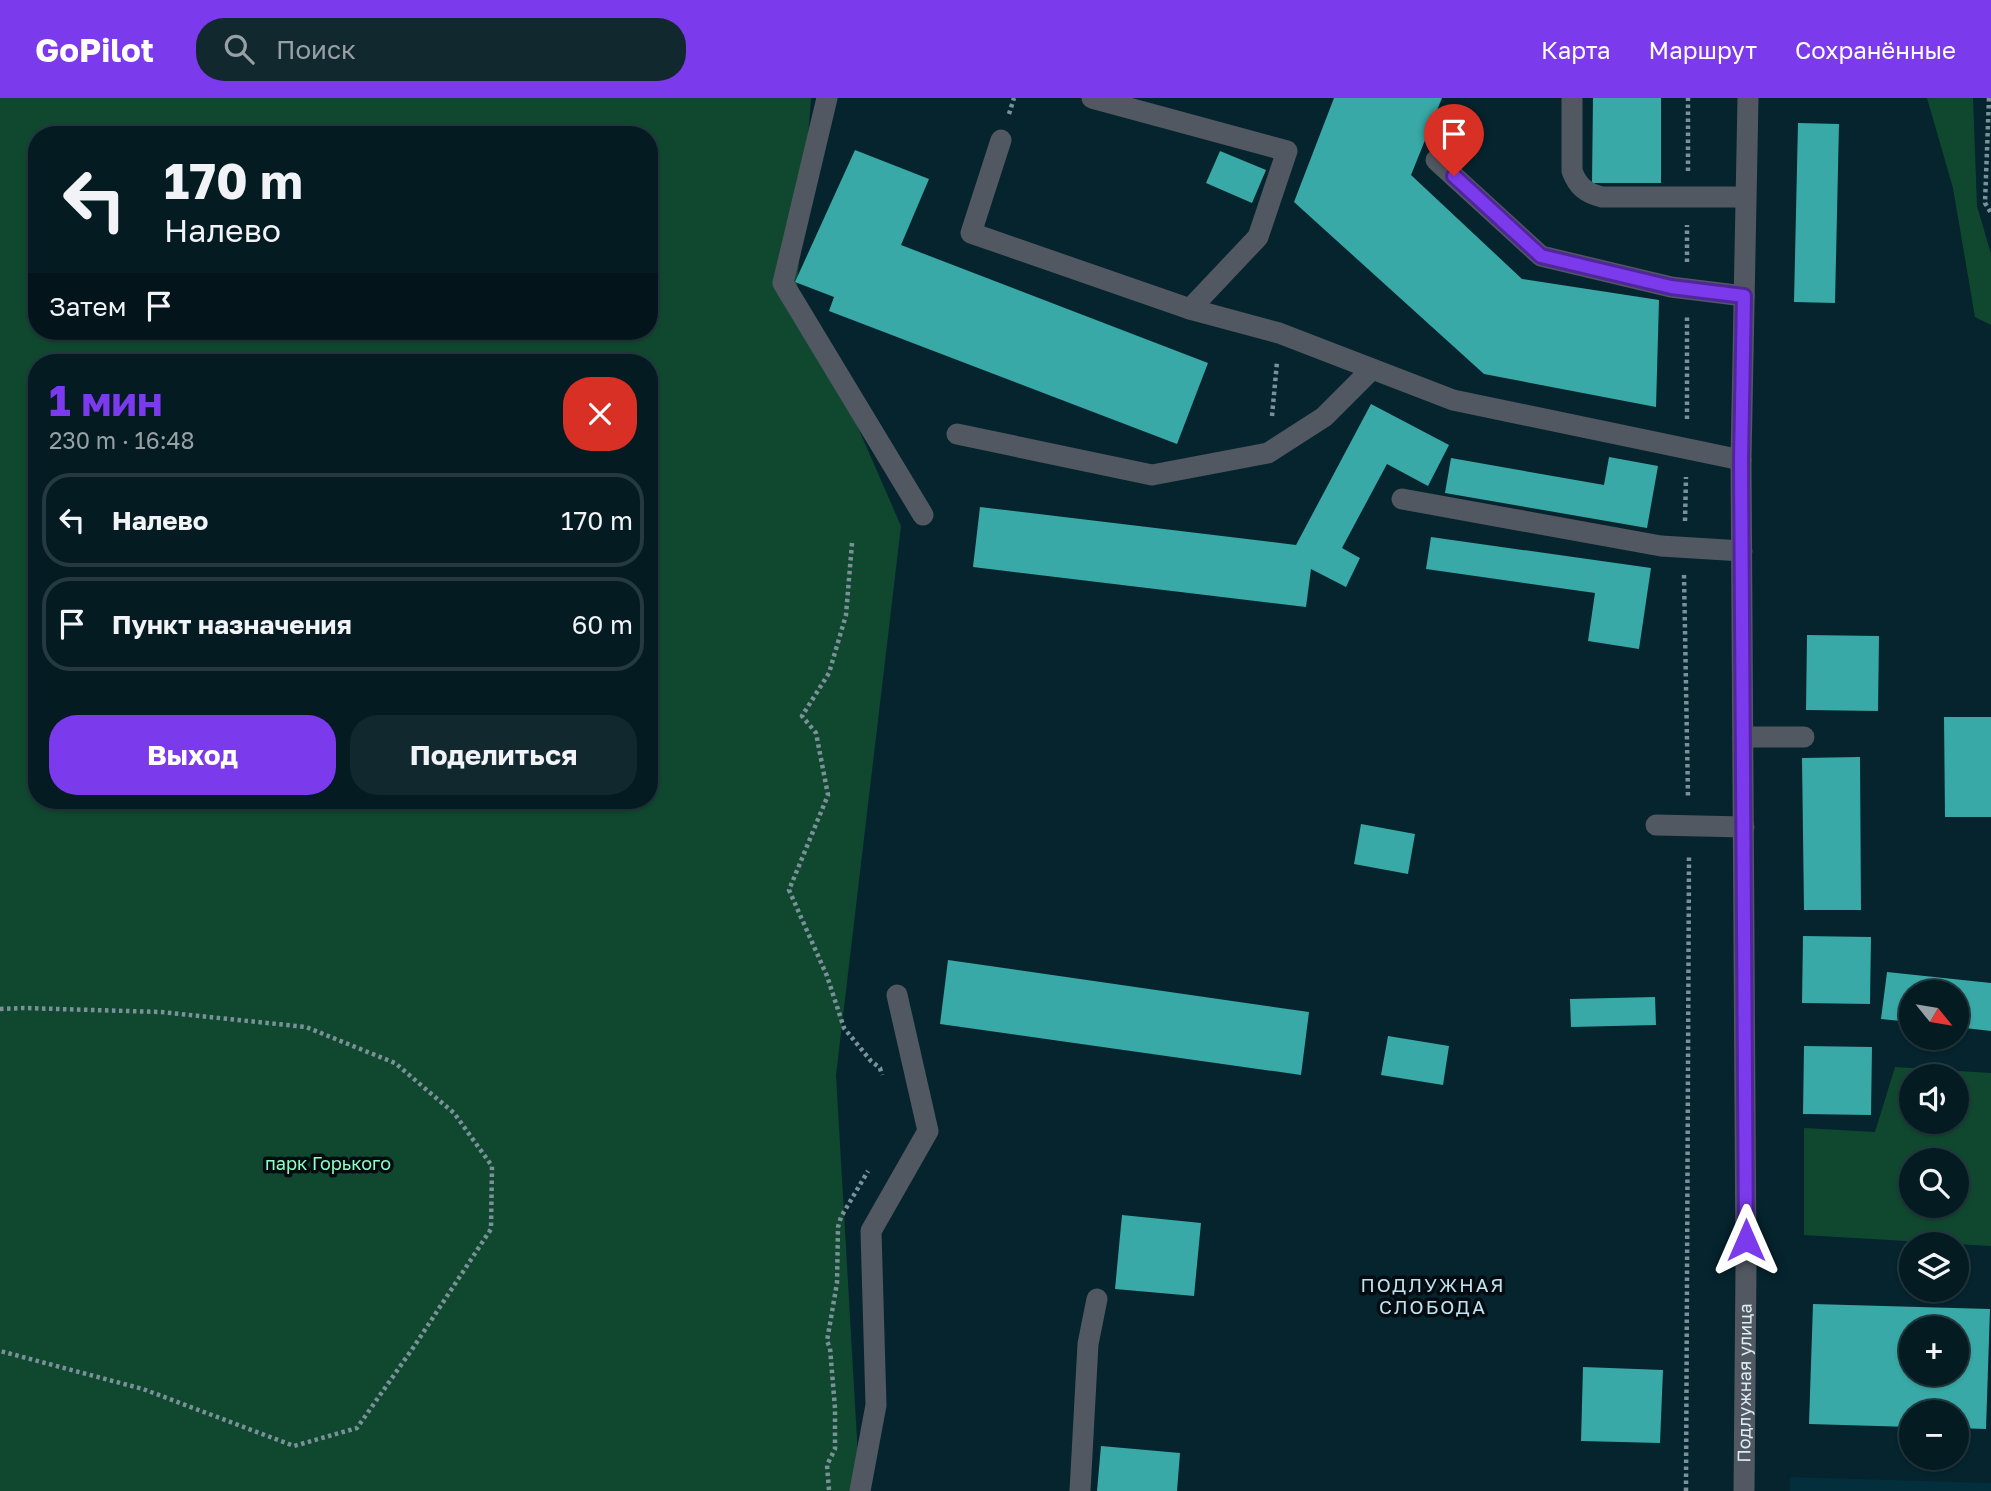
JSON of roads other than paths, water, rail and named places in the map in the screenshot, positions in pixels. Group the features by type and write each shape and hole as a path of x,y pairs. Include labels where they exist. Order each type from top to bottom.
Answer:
{"street":[{"path":"827,98 783,283 923,514"},
{"path":"1092,98 1287,151 1258,237 1190,309"},
{"path":"1572,98 1572,171 1583,190 1602,197 1745,197"},
{"name":"Подлужная улица","path":"1744,1491 1746,1254 1741,460 1748,98"},
{"path":"1001,141 971,233 1190,309 1279,333 1453,400 1741,460"},
{"path":"1436,160 1541,256 1671,287 1744,296"},
{"path":"957,433 1152,475 1268,453 1324,417 1372,369"},
{"path":"1402,499 1661,546 1742,551"},
{"path":"1743,737 1804,737"},
{"path":"1657,825 1744,827"},
{"path":"860,1491 876,1405 871,1231 928,1131 897,995"},
{"path":"1080,1491 1088,1344 1097,1299"}],"district":[{"name":"ПОДЛУЖНАЯ СЛОБОДА","path":"1433,1296"}],"park label":[{"name":"парк Горького","path":"328,1164"}]}
